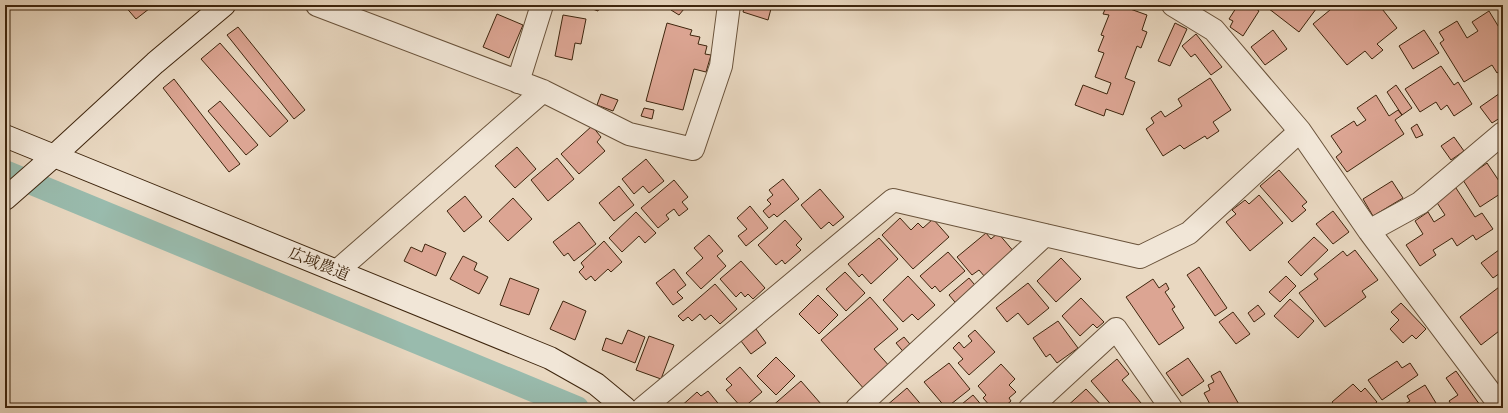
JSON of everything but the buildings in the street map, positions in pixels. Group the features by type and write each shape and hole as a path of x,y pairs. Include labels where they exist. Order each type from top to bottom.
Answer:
{"street":[{"path":"5,199 155,63 224,5"},
{"path":"317,5 543,92 628,134 693,149 721,66 729,5"},
{"path":"518,82 542,5"},
{"path":"1172,5 1214,30 1300,131 1369,231 1502,408"},
{"path":"337,271 543,92"},
{"path":"643,408 892,200 1140,258 1189,233 1300,131"},
{"path":"1369,231 1420,202 1503,134"},
{"name":"広域農道","path":"5,136 550,358 596,384 625,408"},
{"path":"857,408 1045,235"},
{"path":"1030,408 1116,329 1172,408"}],"waterway":[{"path":"5,172 577,408"}]}
